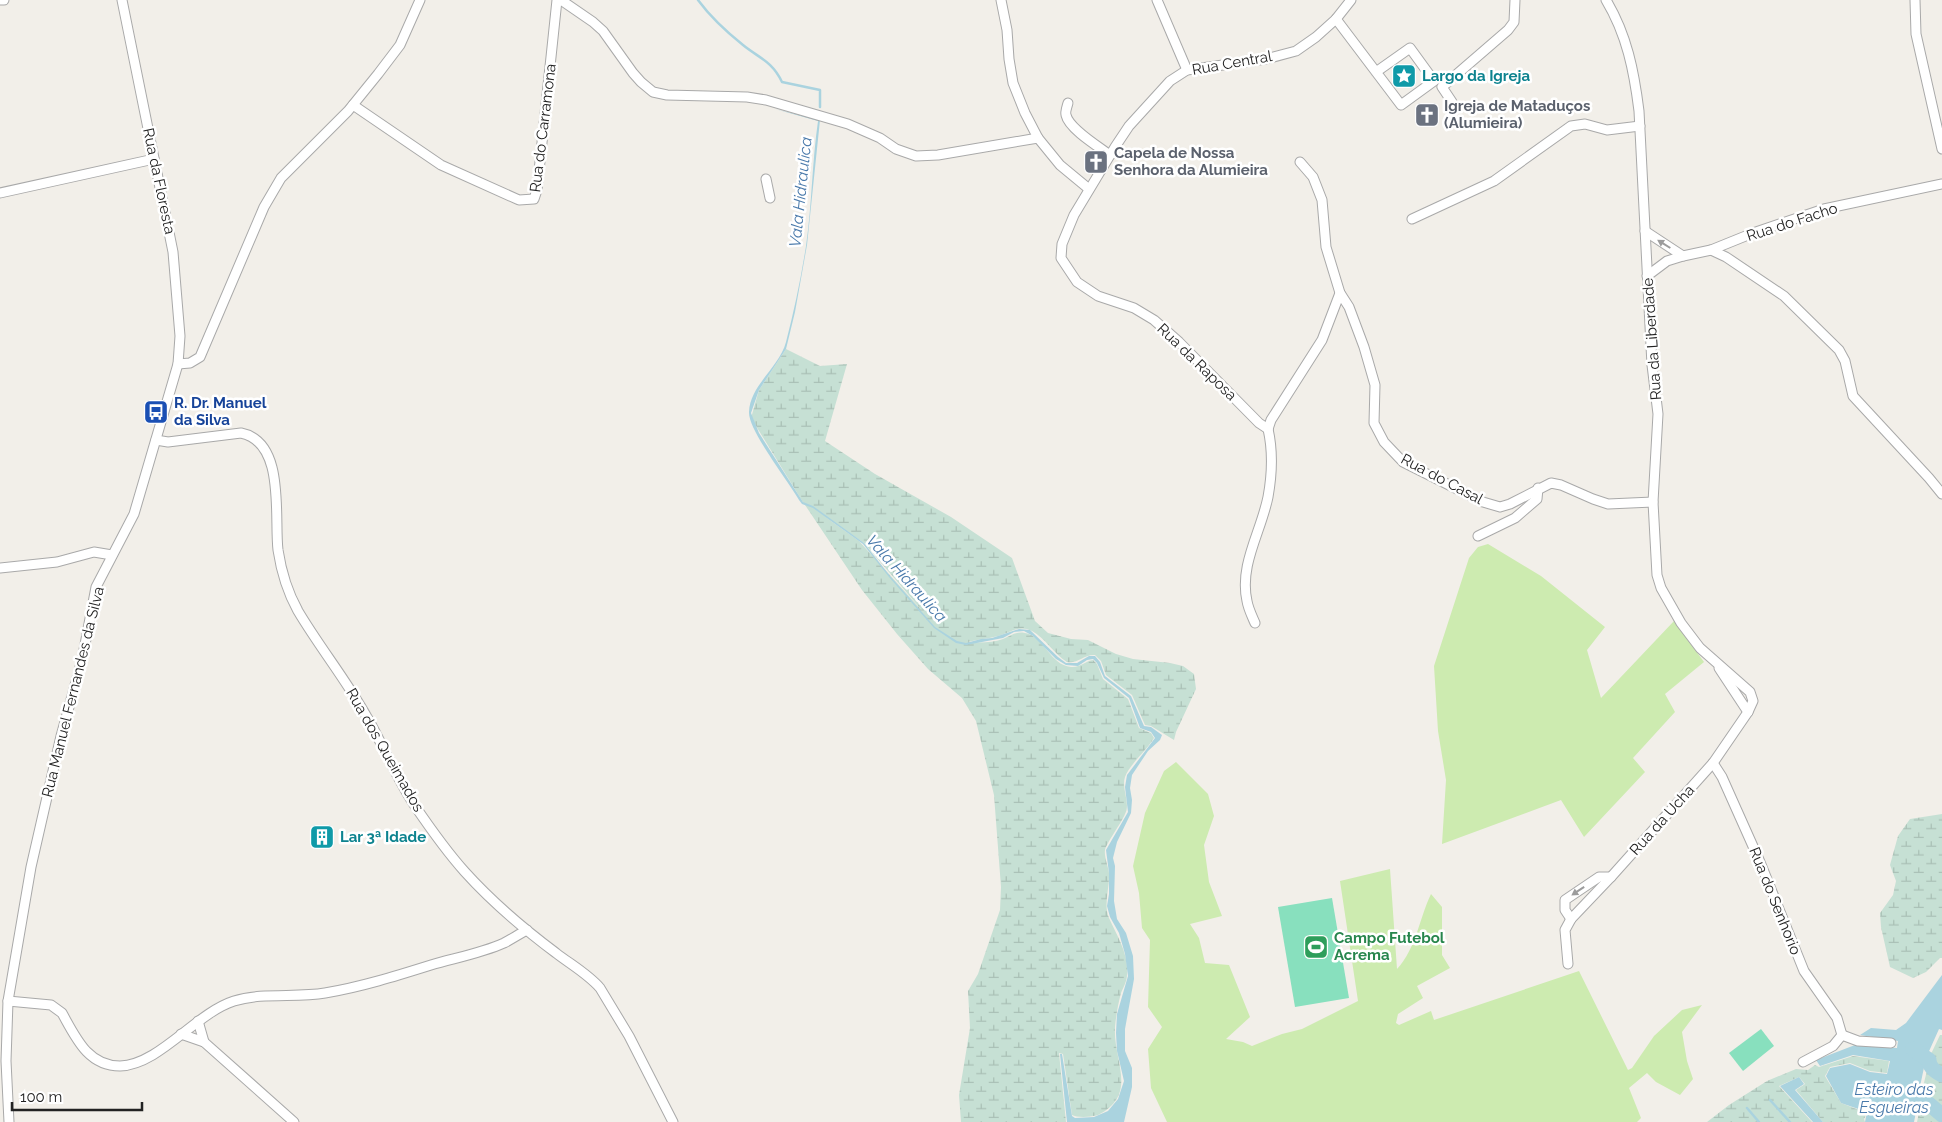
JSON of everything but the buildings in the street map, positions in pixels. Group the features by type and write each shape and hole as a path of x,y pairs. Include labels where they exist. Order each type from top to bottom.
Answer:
{"street":[{"name":"Rua da Floresta","path":"122,0 173,252 180,336 178,364"},
{"path":"178,364 190,363 200,357 264,207 281,178 353,105 400,45 420,0"},
{"name":"Rua do Carramona","path":"353,105 441,165 519,200 534,199 537,190 557,0"},
{"path":"561,0 598,26 611,40 633,73 653,92 667,95 747,97 766,100 848,124 880,138 896,149 916,156 938,155 1038,138"},
{"path":"1001,0 1007,30 1013,83 1038,138 1060,165 1090,189"},
{"path":"1156,0 1187,70"},
{"name":"Rua Central","path":"1090,189 1129,126 1170,81 1187,70 1266,58 1296,51 1316,37 1336,19 1351,0"},
{"path":"1442,87 1508,30 1514,22 1515,0"},
{"name":"Rua da Liberdade","path":"1606,0 1617,19 1634,73 1640,126 1652,365 1658,414 1653,502 1656,574 1661,588 1681,623 1700,648 1753,696 1748,712 1722,676 1716,664"},
{"path":"1915,0 1916,34 1942,148"},
{"path":"1336,19 1401,105 1434,81"},
{"path":"1376,72 1410,48 1434,81 1442,87 1452,102 1452,110"},
{"path":"1068,103 1066,114 1069,121 1089,140 1110,155"},
{"path":"1412,219 1494,181 1571,126 1585,124 1607,130 1640,126"},
{"path":"0,193 154,159"},
{"name":"Rua do Casal","path":"1300,162 1313,177 1322,200 1326,246 1340,293 1349,307 1375,385 1374,424 1384,442 1403,462 1483,502 1500,506 1510,504 1551,483 1561,485 1593,500 1608,504 1653,502"},
{"path":"766,179 770,198"},
{"name":"Rua do Facho","path":"1647,276 1667,261 1711,250 1824,209 1942,184"},
{"name":"Rua da Raposa","path":"1090,189 1074,215 1062,244 1061,258 1077,282 1098,296 1134,308 1154,320 1179,342 1259,423 1268,429"},
{"path":"1645,232 1683,256"},
{"path":"1711,250 1726,257 1784,296 1839,350 1844,361 1853,396 1942,494"},
{"path":"1255,623 1246,601 1246,571 1268,498 1271,472 1271,443 1268,429 1271,420 1322,340 1340,293"},
{"name":"Rua Manuel Fernandes da Silva","path":"9,1122 3,1062 8,1001 33,858 61,736 82,660 96,587 134,514 178,364"},
{"name":"Rua dos Queimados","path":"156,440 168,442 241,433 251,435 261,445 269,457 274,473 278,552 283,575 294,604 368,718 414,805 466,873 527,930 600,988 629,1036 673,1122"},
{"path":"1478,536 1515,518 1537,499 1538,488"},
{"path":"0,568 57,562 94,552 112,555"},
{"path":"1713,763 1748,712"},
{"name":"Rua da Ucha","path":"1571,919 1713,763"},
{"name":"Rua do Senhorio","path":"1713,763 1722,777 1760,862 1804,971 1837,1018 1842,1035"},
{"path":"1568,964 1565,930 1571,919 1565,910 1565,900 1599,877 1611,877"},
{"path":"8,1001 57,1008 86,1052 95,1060 109,1065 122,1066 136,1063 154,1054 198,1021 233,1001 244,998 324,994 372,984 504,943 527,930"},
{"path":"198,1021 204,1042"},
{"path":"181,1034 204,1042 294,1122"},
{"path":"1803,1062 1833,1046 1842,1035 1858,1041 1890,1043"}],"green space":[{"path":"786,349 820,366 847,364 825,441 875,474 951,517 1012,558 1035,621 1048,633 1071,639 1088,640 1116,654 1133,659 1183,666 1194,674 1196,689 1174,740 1151,726 1145,725 1132,695 1106,675 1101,661 1095,655 1074,662 1067,662 1037,634 1023,628 1002,635 968,642 994,641 1016,633 1025,633 1037,639 1052,656 1064,665 1074,667 1093,660 1097,664 1103,679 1128,699 1139,728 1151,733 1154,738 1127,772 1124,786 1127,810 1105,850 1109,873 1107,913 1124,952 1127,975 1119,1001 1115,1027 1121,1087 1118,1097 1110,1107 1098,1115 1077,1117 1072,1115 1063,1054 1059,1053 1066,1122 961,1122 959,1095 970,1028 968,991 978,974 1000,910 1001,887 994,795 976,721 962,698 928,669 862,590 801,499 751,418 759,390","holes":["824,516 864,543 926,615 859,541"]},
{"path":"1488,544 1541,576 1605,627 1587,650 1601,698 1674,621 1704,662 1665,694 1675,712 1633,758 1645,772 1584,837 1561,800 1442,844 1446,780 1438,731 1434,666 1469,558 1478,547"},
{"path":"1176,762 1208,794 1214,816 1204,845 1209,882 1222,916 1190,924 1199,938 1205,963 1229,965 1250,1017 1226,1039 1243,1042 1252,1046 1282,1034 1302,1029 1358,1001 1340,881 1390,869 1397,969 1409,952 1431,894 1442,907 1442,955 1450,968 1417,986 1423,998 1398,1014 1396,1023 1399,1025 1431,1011 1434,1020 1579,971 1628,1070 1632,1068 1654,1036 1682,1010 1702,1005 1682,1032 1687,1061 1693,1079 1680,1095 1656,1082 1647,1073 1629,1088 1641,1118 1637,1122 1167,1122 1151,1088 1148,1049 1162,1027 1148,1007 1150,940 1142,928 1139,893 1133,866 1145,813 1164,771"},
{"path":"1942,814 1942,958 1926,972 1913,978 1890,967 1881,927 1880,913 1893,895 1896,881 1890,865 1898,836 1910,819"},
{"path":"1332,898 1349,998 1295,1007 1278,907"},
{"path":"1761,1029 1774,1046 1743,1071 1729,1053"},
{"path":"1940,1035 1942,1035 1942,1122 1917,1122 1920,1108 1928,1108 1930,1103 1921,1095 1931,1054"},
{"path":"1853,1056 1889,1061 1887,1073 1870,1071 1850,1063 1830,1067 1825,1076 1841,1103 1867,1113 1864,1119 1865,1122 1823,1122 1796,1090 1805,1084 1799,1077 1779,1086 1812,1122 1707,1122 1729,1105 1767,1081 1796,1069 1808,1070 1815,1065 1819,1067"}],"water":[{"path":"775,109 820,120 807,245 795,312 786,349 759,390 751,413 759,433 803,502 813,506 864,543 935,627 957,641 966,643 992,638 1019,629 1030,630 1066,663 1077,663 1089,656 1095,656 1100,662 1105,676 1131,696 1144,726 1151,727 1162,735 1160,740 1148,751 1132,775 1130,788 1132,800 1131,813 1117,842 1113,858 1115,866 1114,901 1117,919 1126,933 1133,956 1134,979 1125,1029 1125,1051 1132,1068 1132,1087 1124,1122 1067,1122 1060,1054 1062,1054 1072,1116 1075,1118 1094,1117 1108,1111 1118,1099 1124,1081 1117,1051 1116,1033 1117,1014 1128,976 1125,954 1119,933 1110,917 1107,906 1109,873 1106,850 1128,812 1125,787 1127,775 1155,738 1151,732 1140,728 1129,698 1104,678 1093,659 1087,660 1078,666 1066,665 1056,659 1033,636 1024,631 1014,632 1003,638 966,645 956,643 934,628 889,577 863,544 813,508 802,504 762,443 750,420 749,412 754,393 782,351 792,318 806,246 818,121"},
{"name":"Esteiro das Esgueiras","path":"1942,975 1942,1030 1939,1029 1926,1058 1918,1096 1929,1104 1918,1102 1914,1122 1865,1122 1867,1112 1841,1103 1826,1076 1830,1068 1850,1064 1870,1072 1887,1074 1890,1061 1853,1055 1820,1066 1816,1060 1855,1045 1897,1048 1898,1041 1860,1035 1871,1028 1896,1030 1906,1023"},
{"name":"Esteiro das Esgueiras","path":"1799,1077 1804,1084 1795,1090 1823,1122 1813,1122 1780,1086"}],"waterway":[{"name":"Vala Hidraulica","path":"698,0 731,35 765,60 774,69 782,82 820,90 820,107"},
{"path":"1913,1049 1929,1060 1935,1071 1942,1075"},
{"path":"1912,1096 1929,1104 1942,1115"},
{"path":"1770,1100 1790,1122"},
{"path":"1747,1108 1759,1122"}],"place":[{"name":"Largo da Igreja","path":"1404,76"},
{"name":"Igreja de Mataduços (Alumieira)","path":"1427,115"},
{"name":"Capela de Nossa Senhora da Alumieira","path":"1096,162"},
{"name":"R. Dr. Manuel da Silva","path":"156,412"},
{"name":"Lar 3ª Idade","path":"322,837"},
{"name":"Campo Futebol Acrema","path":"1316,947"}]}
